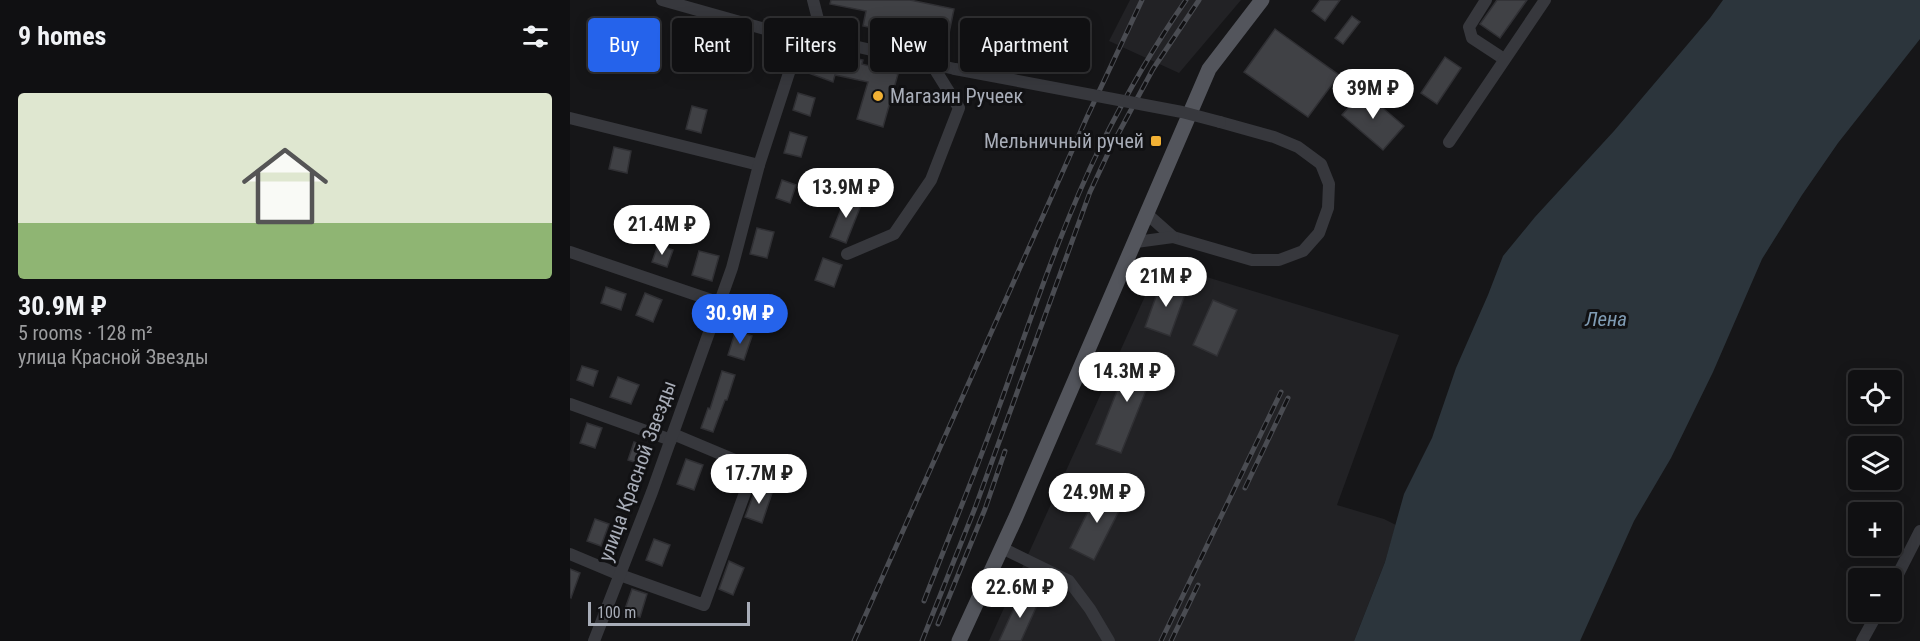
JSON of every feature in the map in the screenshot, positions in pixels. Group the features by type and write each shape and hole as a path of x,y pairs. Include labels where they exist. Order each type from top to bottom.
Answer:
{"main road":[{"path":"959,641 1136,242 1209,69 1262,0"}],"street":[{"path":"662,0 684,3 764,28"},
{"path":"813,0 818,18"},
{"path":"1486,0 1469,27 1472,38 1504,59"},
{"path":"1449,142 1545,0"},
{"path":"948,67 1182,112 1274,137 1298,147 1321,164 1329,184 1328,208 1319,233 1303,251 1280,260 1252,260 1173,237 1136,242"},
{"name":"улица Красной Звезды","path":"594,641 672,437 720,303 732,268 759,165 789,72"},
{"path":"847,254 894,234 931,180 959,108 937,72"},
{"path":"570,118 759,165"},
{"path":"1148,214 1173,237"},
{"path":"570,252 720,303"},
{"path":"570,404 672,437 754,468 704,605 620,575 570,554"},
{"path":"1901,568 1920,531"},
{"path":"1002,548 1069,581 1090,609 1109,641"},
{"path":"1862,641 1872,622"}],"shaded area":[{"path":"1130,0 1241,0 1179,73 1109,41"},
{"path":"1160,263 1399,335 1337,505 1384,519 1396,525 1385,562 1354,641 989,641"}],"water":[{"name":"Лена","path":"1723,0 1920,0 1920,39 1838,143 1762,259 1713,372 1671,458 1634,521 1580,641 1354,641 1385,562 1404,494 1432,438 1456,368 1503,256 1535,217 1614,131"}],"building":[{"path":"831,0 910,0 954,9 948,38 948,18 870,18 870,27 863,26 866,11 830,4"},
{"path":"1320,0 1340,0 1325,21 1312,11"},
{"path":"1497,0 1527,0 1500,38 1480,24"},
{"path":"1352,16 1360,22 1343,44 1335,38"},
{"path":"1275,29 1339,75 1308,117 1244,72"},
{"path":"1445,57 1461,68 1437,104 1421,93"},
{"name":"Магазин Ручеек","path":"858,59 863,60 862,64 870,66 870,72 898,74 883,127 857,119 868,82 835,75 833,82 806,72 858,72"},
{"path":"1363,91 1404,126 1383,150 1342,115"},
{"path":"798,93 815,98 810,116 793,110"},
{"path":"692,106 707,110 701,133 686,129"},
{"path":"790,132 807,137 801,157 784,153"},
{"path":"614,147 631,151 627,173 609,169"},
{"path":"782,180 796,185 790,203 776,198"},
{"path":"847,194 863,200 846,243 830,237"},
{"path":"757,228 774,232 767,258 750,254"},
{"path":"658,245 673,250 667,267 652,262"},
{"path":"699,251 719,256 712,281 692,275"},
{"path":"823,258 842,265 834,287 815,280"},
{"path":"1162,280 1187,289 1170,336 1145,327"},
{"path":"606,287 626,294 621,310 601,303"},
{"path":"645,293 662,300 653,322 636,315"},
{"path":"1213,300 1237,310 1217,356 1193,345"},
{"path":"736,330 752,336 744,360 728,355"},
{"path":"1132,353 1157,363 1121,453 1096,444"},
{"path":"582,366 598,371 593,386 577,380"},
{"path":"722,371 735,375 713,432 701,428 708,408 710,409"},
{"path":"618,377 639,385 631,404 610,397"},
{"path":"587,423 602,428 595,448 580,443"},
{"path":"634,442 653,449 647,466 628,460"},
{"path":"686,459 703,465 694,490 677,484"},
{"path":"756,488 772,493 762,523 745,517"},
{"path":"1099,489 1124,501 1094,560 1070,548"},
{"path":"595,519 609,524 601,546 587,541"},
{"path":"654,539 670,545 662,566 646,560"},
{"path":"729,561 744,568 733,595 719,589"},
{"path":"570,569 580,573 571,598 570,597"},
{"path":"632,589 647,594 640,617 624,612"},
{"path":"1021,593 1039,601 1021,641 999,641"}],"railway":[{"path":"854,641 1087,117 1142,0"},
{"path":"924,601 981,456 1059,242 1086,177 1130,89 1186,0"},
{"path":"922,641 975,508 1090,192 1110,149 1153,69 1199,0"},
{"path":"1161,641 1281,392"},
{"path":"1245,488 1288,398"},
{"path":"938,624 985,509 1005,451"},
{"path":"1171,641 1198,585"}],"place":[{"name":"Магазин Ручеек","path":"878,96"},
{"name":"Мельничный ручей","path":"1156,141"}]}
